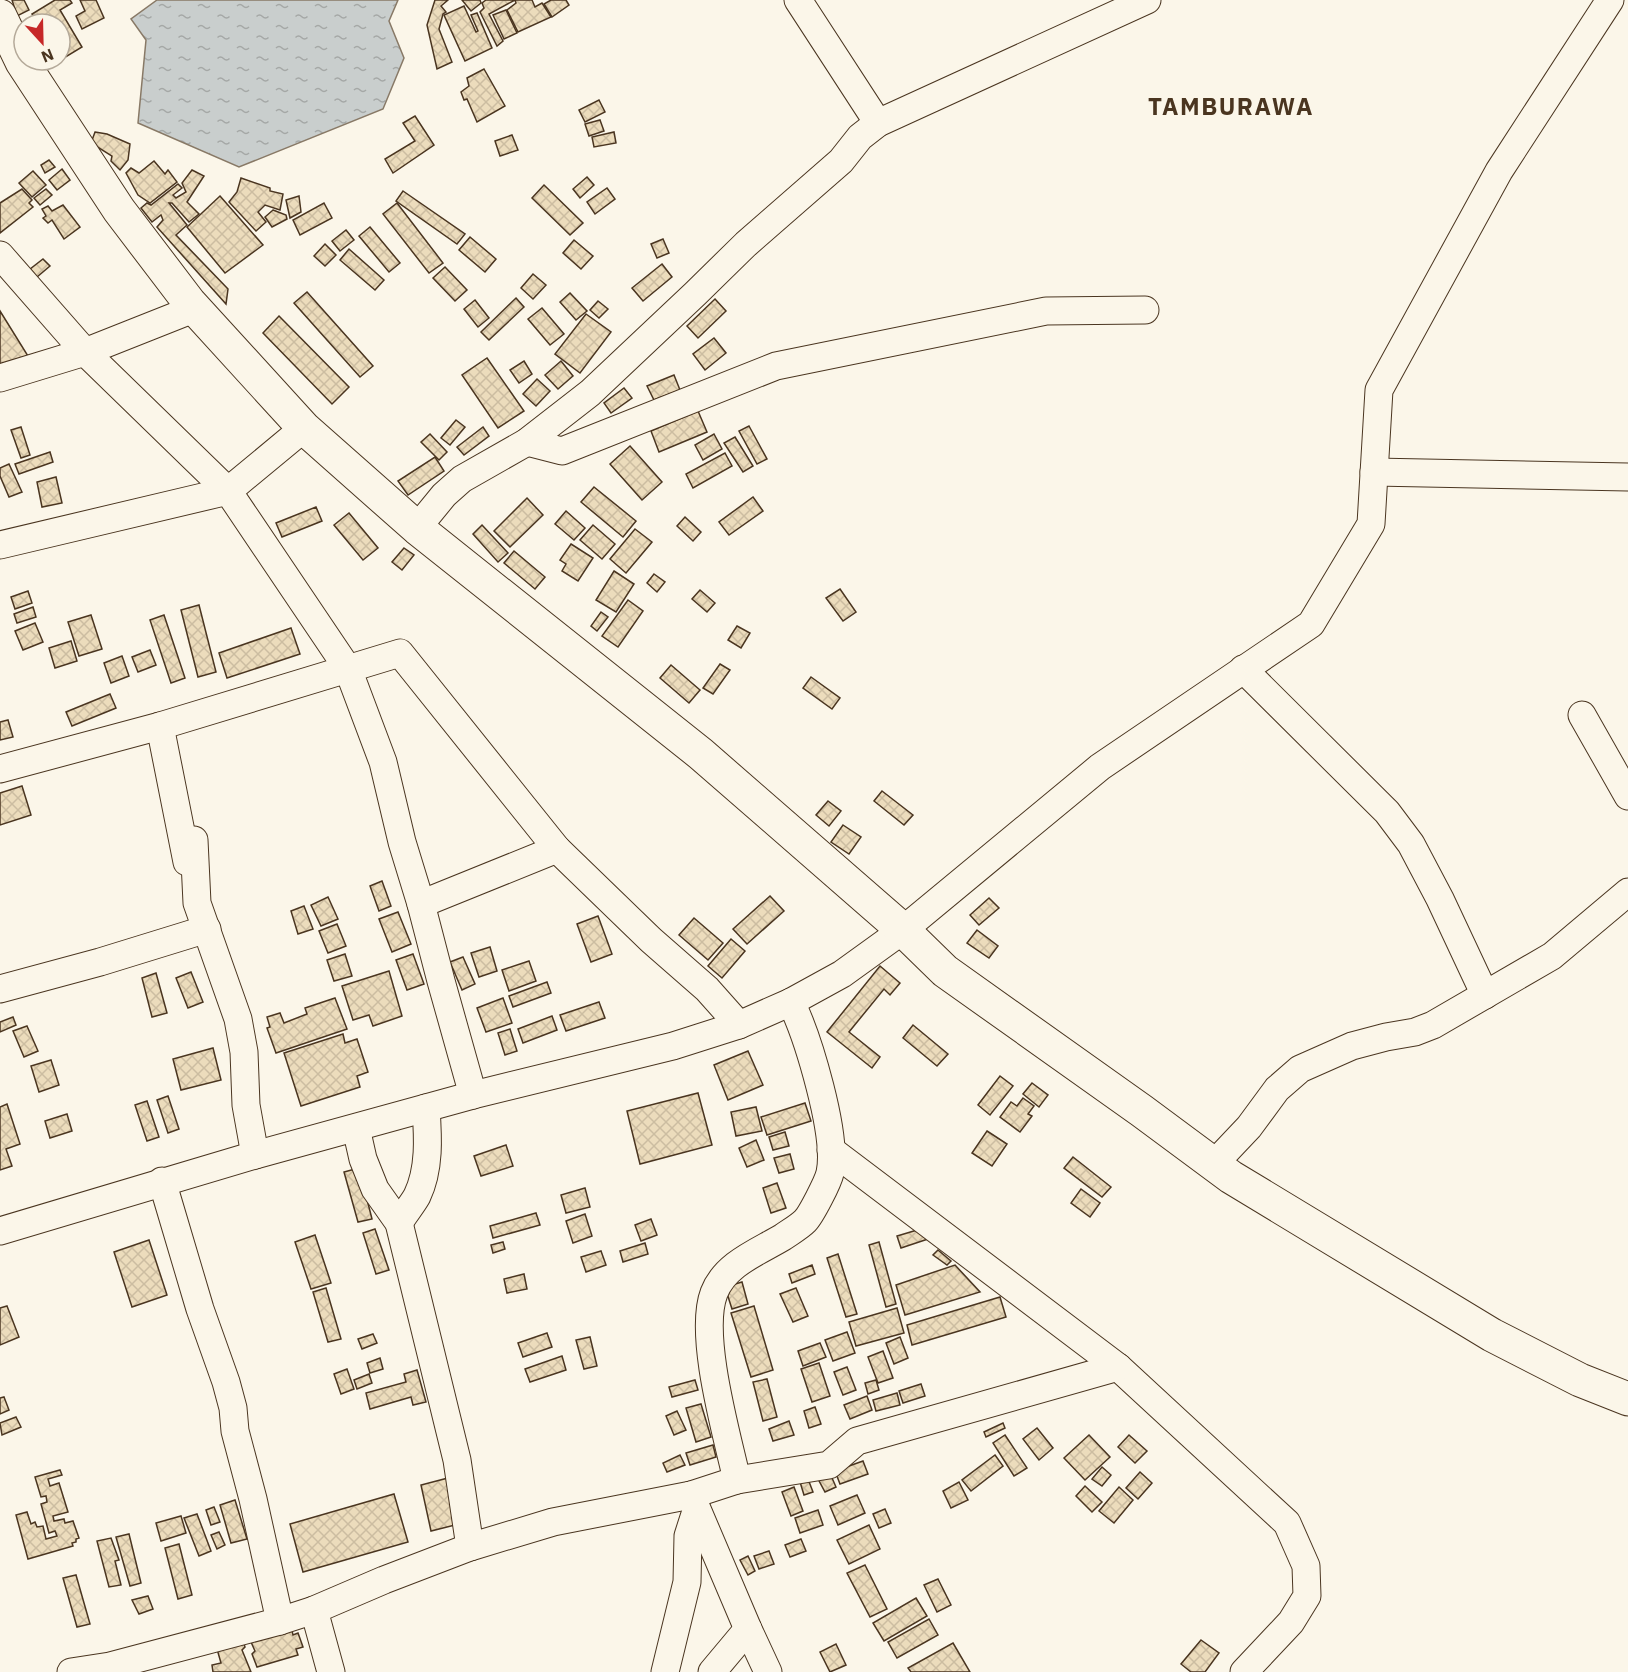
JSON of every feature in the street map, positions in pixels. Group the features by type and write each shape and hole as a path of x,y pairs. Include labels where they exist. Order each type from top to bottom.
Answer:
{"main road":[{"path":"0,16 22,62 119,210 196,308 304,428 417,528 701,754 903,930 945,971 1231,1177 1492,1335 1580,1380 1628,1399"}],"street":[{"path":"798,0 878,123"},
{"path":"417,528 444,495 462,478 527,442 590,393 746,244 841,161 860,137 878,123 1147,0"},
{"path":"0,1231 255,1155 473,1095 672,1046 739,1025 791,1002 842,974 903,930 1100,767 1311,624 1371,524 1379,390 1499,171 1610,0"},
{"path":"0,255 85,352 228,491 348,669 383,762 402,842 473,1095"},
{"path":"0,378 85,352 196,308"},
{"path":"527,442 562,452 776,366 1046,311 1145,310"},
{"path":"0,545 228,491 304,428"},
{"path":"1374,472 1628,477"},
{"path":"0,769 160,726 400,653 557,849 651,940 707,989 739,1025"},
{"path":"1243,669 1387,812 1411,844 1440,899 1485,995"},
{"path":"1582,715 1628,796"},
{"path":"160,726 203,930"},
{"path":"194,840 197,903 203,930 238,1019 243,1052 246,1105 255,1155"},
{"path":"421,904 557,849"},
{"path":"1214,1164 1248,1127 1277,1089 1300,1069 1352,1046 1415,1032 1432,1025 1552,956 1628,892"},
{"path":"0,989 100,962 203,930"},
{"path":"737,1480 719,1403 711,1347 709,1312 714,1293 720,1281 734,1267 757,1250 807,1220 830,1174 831,1150 825,1108 801,1023 791,1002"},
{"path":"399,1223 417,1195 425,1170 428,1142 426,1108"},
{"path":"356,1128 363,1159 375,1189 399,1223 457,1460 470,1547"},
{"path":"831,1150 1118,1367 1287,1523 1306,1566 1307,1596 1291,1622 1244,1672"},
{"path":"162,1181 200,1309 233,1408 235,1431 253,1499 280,1621"},
{"path":"71,1672 110,1666 150,1664 314,1610 470,1547 553,1522 694,1503 737,1480 829,1465 857,1441 1118,1367"},
{"path":"694,1503 768,1672"},
{"path":"665,1672 687,1582 688,1536 694,1503"},
{"path":"314,1610 331,1672"},
{"path":"712,1672 748,1629"}],"water":[{"path":"157,0 398,0 389,21 404,58 383,109 239,167 138,123 146,40 131,19"}],"building":[{"path":"12,0 24,0 29,10 16,12"},
{"path":"55,0 70,0 72,3 60,10 61,12 35,12"},
{"path":"80,0 96,0 104,18 82,29 76,16 85,11"},
{"path":"435,0 448,0 441,6 446,12 443,14 439,29 452,62 437,69 427,25"},
{"path":"462,0 480,0 481,3 471,11"},
{"path":"486,0 515,0 489,14 503,41 497,46 480,12 484,8 482,3"},
{"path":"515,0 532,0 535,7 542,3 551,17 518,32 507,10 516,3"},
{"path":"551,0 566,0 569,5 552,17 544,4"},
{"path":"464,6 476,32 478,31 471,15 477,13 492,48 465,61 444,15"},
{"path":"506,10 517,33 504,39 493,15"},
{"path":"72,30 82,47 72,53"},
{"path":"484,69 505,106 477,122 467,99 464,100 461,92 469,86 467,78"},
{"path":"599,100 605,112 585,122 579,110"},
{"path":"415,116 434,145 393,173 385,159 415,141 403,123"},
{"path":"600,120 604,131 589,136 585,124"},
{"path":"95,132 107,134 130,144 128,160 120,170 111,161 112,156 91,143"},
{"path":"614,132 616,143 594,147 592,137"},
{"path":"512,135 518,150 500,156 495,141"},
{"path":"49,160 55,167 45,173 41,165"},
{"path":"154,161 165,174 168,170 177,182 150,203 138,195 126,173 131,168 139,173"},
{"path":"62,169 70,180 57,190 49,180"},
{"path":"192,170 204,176 187,202 199,214 189,222 172,203 169,203 187,225 176,235 228,289 226,304 157,227 163,220 161,215 152,222 141,208 147,203 151,205 178,184 182,188 173,195 176,198 186,192 182,183"},
{"path":"33,171 46,185 32,197 19,183"},
{"path":"587,177 594,185 580,198 573,189"},
{"path":"241,178 270,188 270,191 283,194 280,210 265,205 258,212 266,222 256,231 229,202 237,192"},
{"path":"544,185 583,223 570,235 532,198"},
{"path":"607,188 615,199 595,214 587,202"},
{"path":"22,189 32,200 29,203 33,207 0,233 0,203"},
{"path":"46,189 52,195 40,205 34,198"},
{"path":"403,191 465,234 457,244 396,201"},
{"path":"220,196 263,245 225,273 187,227"},
{"path":"299,196 301,212 290,218 286,200"},
{"path":"324,203 332,218 300,235 293,220"},
{"path":"397,203 443,263 429,273 383,214"},
{"path":"63,205 80,227 64,239 52,220 48,223 43,218 46,216 42,209 48,206 52,211"},
{"path":"273,210 286,215 287,219 272,227 265,217"},
{"path":"370,227 400,263 389,272 359,236"},
{"path":"346,230 354,240 340,251 332,241"},
{"path":"470,237 496,259 485,272 459,250"},
{"path":"663,239 669,253 657,258 651,244"},
{"path":"574,240 593,256 581,269 563,253"},
{"path":"325,244 336,255 325,266 314,256"},
{"path":"349,249 384,280 375,290 340,260"},
{"path":"43,259 50,266 37,277 30,269"},
{"path":"662,264 672,277 643,301 632,288"},
{"path":"445,267 467,290 455,301 433,278"},
{"path":"533,274 546,285 533,299 521,288"},
{"path":"307,292 373,366 360,377 294,303"},
{"path":"570,293 587,311 576,320 560,302"},
{"path":"516,298 524,307 489,340 481,332"},
{"path":"715,299 726,311 698,338 687,326"},
{"path":"475,300 489,318 478,327 464,309"},
{"path":"598,301 608,309 599,318 590,310"},
{"path":"542,308 564,334 550,345 528,319"},
{"path":"0,311 28,356 0,365"},
{"path":"586,314 611,332 580,373 555,354"},
{"path":"279,316 349,387 332,404 263,333"},
{"path":"714,338 726,353 705,370 693,354"},
{"path":"487,358 524,411 498,428 462,375"},
{"path":"524,361 532,374 519,383 510,370"},
{"path":"561,361 573,376 558,389 545,375"},
{"path":"674,375 680,390 654,400 647,386"},
{"path":"537,379 550,391 536,406 523,394"},
{"path":"624,388 632,398 611,413 604,403"},
{"path":"698,411 707,432 659,452 651,431"},
{"path":"456,420 465,427 450,445 441,438"},
{"path":"749,426 767,459 757,464 739,431"},
{"path":"21,427 30,455 21,458 11,430"},
{"path":"483,427 489,436 464,455 457,447"},
{"path":"430,434 447,452 439,460 421,442"},
{"path":"714,434 722,449 703,460 695,445"},
{"path":"735,437 753,466 743,472 724,443"},
{"path":"630,446 662,482 642,500 610,464"},
{"path":"50,452 53,462 19,474 15,464"},
{"path":"725,453 732,466 693,488 686,474"},
{"path":"435,457 444,471 408,495 398,481"},
{"path":"9,464 22,492 9,497 0,476 0,468"},
{"path":"56,477 62,503 42,507 37,482"},
{"path":"594,487 636,521 623,537 581,502"},
{"path":"753,497 763,511 729,535 719,522"},
{"path":"527,498 543,515 510,547 494,531"},
{"path":"316,507 322,521 282,537 276,523"},
{"path":"566,511 585,528 574,540 555,524"},
{"path":"349,513 378,548 363,560 334,525"},
{"path":"685,517 701,532 693,541 677,526"},
{"path":"482,525 508,553 498,562 473,534"},
{"path":"593,525 615,544 602,559 580,540"},
{"path":"635,529 652,542 626,573 610,559"},
{"path":"571,544 593,558 578,581 562,571 566,564 560,560"},
{"path":"404,548 414,555 402,570 392,562"},
{"path":"514,551 545,577 535,589 504,563"},
{"path":"614,571 634,584 616,612 596,600"},
{"path":"654,574 665,582 657,592 647,583"},
{"path":"840,589 856,612 843,621 826,598"},
{"path":"700,590 715,603 707,612 692,599"},
{"path":"28,591 32,603 15,609 11,597"},
{"path":"628,600 643,611 618,647 602,636"},
{"path":"199,605 216,672 198,677 181,610"},
{"path":"33,607 36,617 17,623 14,614"},
{"path":"601,612 608,617 597,631 591,626"},
{"path":"91,615 102,649 79,656 68,622"},
{"path":"164,615 185,678 171,683 150,620"},
{"path":"35,623 43,642 23,650 15,631"},
{"path":"737,626 750,633 741,648 728,640"},
{"path":"291,628 300,654 227,678 219,653"},
{"path":"71,641 77,661 55,668 49,648"},
{"path":"150,650 156,665 138,672 132,657"},
{"path":"122,656 129,676 111,683 104,663"},
{"path":"720,664 730,670 713,694 703,688"},
{"path":"671,665 700,690 689,703 660,678"},
{"path":"811,677 840,698 832,709 803,688"},
{"path":"110,694 116,708 72,726 66,712"},
{"path":"8,720 13,737 0,740 0,722"},
{"path":"22,786 31,815 0,825 0,793"},
{"path":"882,791 913,815 904,825 874,801"},
{"path":"828,801 841,811 829,826 816,815"},
{"path":"843,825 861,837 849,854 831,842"},
{"path":"382,881 391,906 379,911 370,886"},
{"path":"770,896 784,911 747,944 733,929"},
{"path":"328,897 338,919 321,926 311,905"},
{"path":"989,898 999,908 979,925 970,915"},
{"path":"304,906 313,929 298,934 291,911"},
{"path":"398,912 411,944 392,952 379,919"},
{"path":"598,916 612,954 591,962 577,924"},
{"path":"694,918 723,943 708,960 679,935"},
{"path":"337,924 346,946 328,953 319,931"},
{"path":"977,930 998,946 989,958 967,943"},
{"path":"731,939 745,951 722,978 708,966"},
{"path":"490,947 497,971 479,977 471,953"},
{"path":"345,954 352,976 334,981 327,960"},
{"path":"413,954 424,984 407,990 396,960"},
{"path":"463,957 475,984 462,990 450,962"},
{"path":"529,961 536,981 509,991 502,970"},
{"path":"880,966 900,983 890,995 884,989 849,1032 880,1057 872,1068 827,1032"},
{"path":"389,971 402,1016 373,1026 369,1015 353,1020 342,986"},
{"path":"191,972 203,1002 188,1008 176,978"},
{"path":"156,973 167,1013 152,1017 142,978"},
{"path":"547,982 551,993 513,1007 509,996"},
{"path":"335,998 347,1029 276,1053 267,1028 270,1027 267,1017 280,1013 284,1023 307,1014 305,1008"},
{"path":"503,998 512,1023 486,1032 477,1008"},
{"path":"599,1002 605,1018 566,1031 560,1015"},
{"path":"552,1016 557,1030 523,1043 518,1029"},
{"path":"13,1017 16,1025 0,1032 0,1022"},
{"path":"913,1025 948,1054 937,1066 903,1038"},
{"path":"27,1026 38,1051 24,1057 13,1031"},
{"path":"510,1029 517,1051 505,1055 498,1033"},
{"path":"343,1034 345,1043 357,1039 368,1072 357,1076 360,1087 301,1106 284,1053"},
{"path":"213,1048 221,1080 181,1090 173,1059"},
{"path":"748,1051 763,1085 728,1100 714,1065"},
{"path":"51,1060 59,1085 39,1092 31,1066"},
{"path":"1000,1076 1013,1086 990,1115 978,1105"},
{"path":"1032,1083 1048,1095 1039,1107 1023,1094"},
{"path":"698,1093 712,1145 640,1164 627,1111"},
{"path":"168,1096 179,1129 168,1133 157,1100"},
{"path":"1023,1098 1034,1106 1028,1114 1032,1116 1020,1132 1000,1117 1011,1102 1017,1106"},
{"path":"147,1101 159,1137 147,1141 135,1105"},
{"path":"805,1103 811,1121 767,1135 761,1117"},
{"path":"7,1104 20,1144 6,1149 12,1166 0,1170 0,1107"},
{"path":"756,1107 762,1131 736,1136 731,1112"},
{"path":"67,1114 72,1131 50,1138 45,1121"},
{"path":"987,1131 1007,1144 992,1166 972,1153"},
{"path":"785,1132 789,1146 773,1150 769,1137"},
{"path":"756,1140 764,1160 747,1167 739,1148"},
{"path":"506,1145 513,1166 481,1176 474,1156"},
{"path":"790,1154 794,1169 779,1173 774,1158"},
{"path":"1073,1157 1111,1187 1102,1197 1064,1168"},
{"path":"359,1168 372,1219 358,1222 344,1172"},
{"path":"777,1183 786,1208 771,1213 763,1188"},
{"path":"585,1188 590,1207 566,1213 561,1195"},
{"path":"1081,1189 1100,1203 1090,1217 1071,1203"},
{"path":"536,1213 540,1225 493,1238 490,1226"},
{"path":"585,1214 592,1236 573,1243 566,1221"},
{"path":"651,1219 657,1235 641,1241 635,1225"},
{"path":"924,1228 928,1239 901,1248 897,1236"},
{"path":"375,1229 389,1270 376,1274 363,1233"},
{"path":"315,1235 331,1283 311,1289 295,1242"},
{"path":"149,1240 167,1295 132,1307 114,1252"},
{"path":"503,1242 505,1249 493,1253 491,1245"},
{"path":"879,1242 896,1304 886,1307 869,1245"},
{"path":"645,1243 648,1254 623,1262 620,1251"},
{"path":"938,1250 951,1261 947,1265 933,1255"},
{"path":"601,1251 606,1265 586,1272 581,1257"},
{"path":"838,1254 857,1314 846,1317 827,1258"},
{"path":"812,1265 815,1274 792,1283 789,1274"},
{"path":"955,1265 980,1292 905,1315 896,1285"},
{"path":"524,1274 527,1289 507,1293 504,1279"},
{"path":"742,1282 748,1304 732,1309 725,1287"},
{"path":"326,1288 341,1339 328,1342 313,1292"},
{"path":"796,1288 808,1316 793,1322 780,1294"},
{"path":"1000,1297 1006,1317 912,1345 907,1325"},
{"path":"7,1306 19,1337 0,1345 0,1308"},
{"path":"754,1306 773,1370 751,1377 731,1313"},
{"path":"897,1308 904,1333 856,1346 849,1322"},
{"path":"847,1332 855,1353 833,1361 825,1340"},
{"path":"547,1333 552,1347 523,1357 518,1343"},
{"path":"373,1334 377,1343 362,1349 358,1339"},
{"path":"590,1337 597,1366 584,1369 576,1340"},
{"path":"900,1337 908,1358 894,1364 886,1343"},
{"path":"820,1343 826,1357 803,1366 798,1351"},
{"path":"883,1351 893,1378 878,1383 868,1357"},
{"path":"562,1356 566,1370 530,1382 525,1369"},
{"path":"380,1358 383,1369 370,1373 367,1363"},
{"path":"819,1363 830,1396 812,1402 801,1369"},
{"path":"847,1367 856,1390 843,1395 834,1372"},
{"path":"347,1369 354,1389 341,1394 334,1374"},
{"path":"417,1370 426,1402 413,1405 411,1397 370,1409 366,1393 406,1382 404,1374"},
{"path":"369,1374 372,1383 357,1389 354,1380"},
{"path":"767,1379 777,1417 763,1421 753,1382"},
{"path":"695,1380 698,1390 672,1397 669,1387"},
{"path":"876,1380 879,1390 868,1394 865,1383"},
{"path":"921,1384 925,1396 903,1403 899,1391"},
{"path":"897,1393 900,1405 876,1411 873,1400"},
{"path":"867,1396 872,1410 850,1419 844,1405"},
{"path":"4,1397 9,1410 0,1414 0,1398"},
{"path":"701,1404 711,1437 696,1442 686,1408"},
{"path":"815,1407 821,1424 809,1428 804,1411"},
{"path":"677,1411 686,1430 674,1435 666,1416"},
{"path":"16,1417 21,1427 2,1435 0,1423"},
{"path":"789,1421 794,1435 773,1441 769,1429"},
{"path":"1003,1423 1005,1428 986,1437 984,1432"},
{"path":"1037,1428 1053,1448 1039,1460 1023,1439"},
{"path":"1005,1435 1027,1468 1014,1476 993,1443"},
{"path":"1089,1435 1110,1457 1085,1480 1064,1458"},
{"path":"1129,1435 1147,1451 1135,1463 1118,1447"},
{"path":"713,1445 716,1457 690,1465 686,1453"},
{"path":"680,1455 685,1465 667,1472 663,1463"},
{"path":"995,1455 1003,1466 971,1491 962,1480"},
{"path":"863,1461 868,1474 840,1484 835,1471"},
{"path":"1102,1467 1111,1475 1102,1486 1092,1479"},
{"path":"60,1470 62,1475 48,1479 50,1486 59,1483 68,1512 53,1516 54,1521 64,1519 65,1523 73,1521 79,1538 72,1543 73,1546 28,1559 16,1515 27,1512 31,1524 35,1522 37,1527 43,1526 46,1539 57,1536 55,1531 49,1533 41,1504 47,1502 46,1496 41,1497 35,1477"},
{"path":"829,1471 836,1487 825,1492 817,1477"},
{"path":"1140,1472 1152,1483 1138,1499 1126,1488"},
{"path":"448,1478 459,1524 431,1531 421,1485"},
{"path":"808,1479 813,1492 804,1495 800,1482"},
{"path":"959,1482 968,1500 951,1508 943,1491"},
{"path":"1085,1486 1102,1502 1092,1512 1076,1496"},
{"path":"794,1487 803,1511 791,1516 782,1492"},
{"path":"1119,1487 1133,1500 1114,1523 1099,1511"},
{"path":"394,1494 408,1542 303,1572 290,1524"},
{"path":"857,1495 865,1513 838,1525 830,1506"},
{"path":"235,1500 247,1539 231,1543 220,1505"},
{"path":"214,1507 220,1522 211,1525 206,1510"},
{"path":"885,1509 891,1523 879,1528 873,1514"},
{"path":"818,1510 823,1525 800,1533 795,1518"},
{"path":"197,1514 211,1551 199,1556 184,1518"},
{"path":"181,1516 186,1533 161,1541 156,1523"},
{"path":"869,1525 880,1549 849,1564 837,1540"},
{"path":"219,1532 225,1545 217,1549 211,1535"},
{"path":"129,1534 141,1583 130,1586 116,1537"},
{"path":"111,1538 119,1560 115,1561 121,1585 109,1587 97,1541"},
{"path":"801,1539 806,1551 790,1557 785,1545"},
{"path":"179,1544 192,1595 178,1599 165,1548"},
{"path":"769,1551 774,1564 759,1569 754,1556"},
{"path":"748,1556 755,1571 748,1575 740,1560"},
{"path":"865,1565 887,1609 870,1617 847,1573"},
{"path":"76,1575 90,1624 77,1627 63,1578"},
{"path":"938,1579 951,1605 937,1612 924,1585"},
{"path":"148,1596 153,1609 139,1614 132,1600"},
{"path":"916,1598 927,1616 884,1641 873,1623"},
{"path":"929,1619 938,1635 897,1658 888,1642"},
{"path":"292,1631 293,1635 298,1633 303,1647 296,1649 298,1655 257,1667 252,1654 255,1651 251,1642"},
{"path":"242,1638 245,1647 242,1650 251,1672 213,1672 212,1665 221,1663 217,1649"},
{"path":"1201,1640 1219,1653 1205,1672 1191,1672 1181,1664"},
{"path":"953,1643 970,1672 911,1672 908,1668"},
{"path":"836,1644 846,1665 830,1672 820,1652"}],"district":[{"name":"TAMBURAWA","path":"1231,106"}]}
